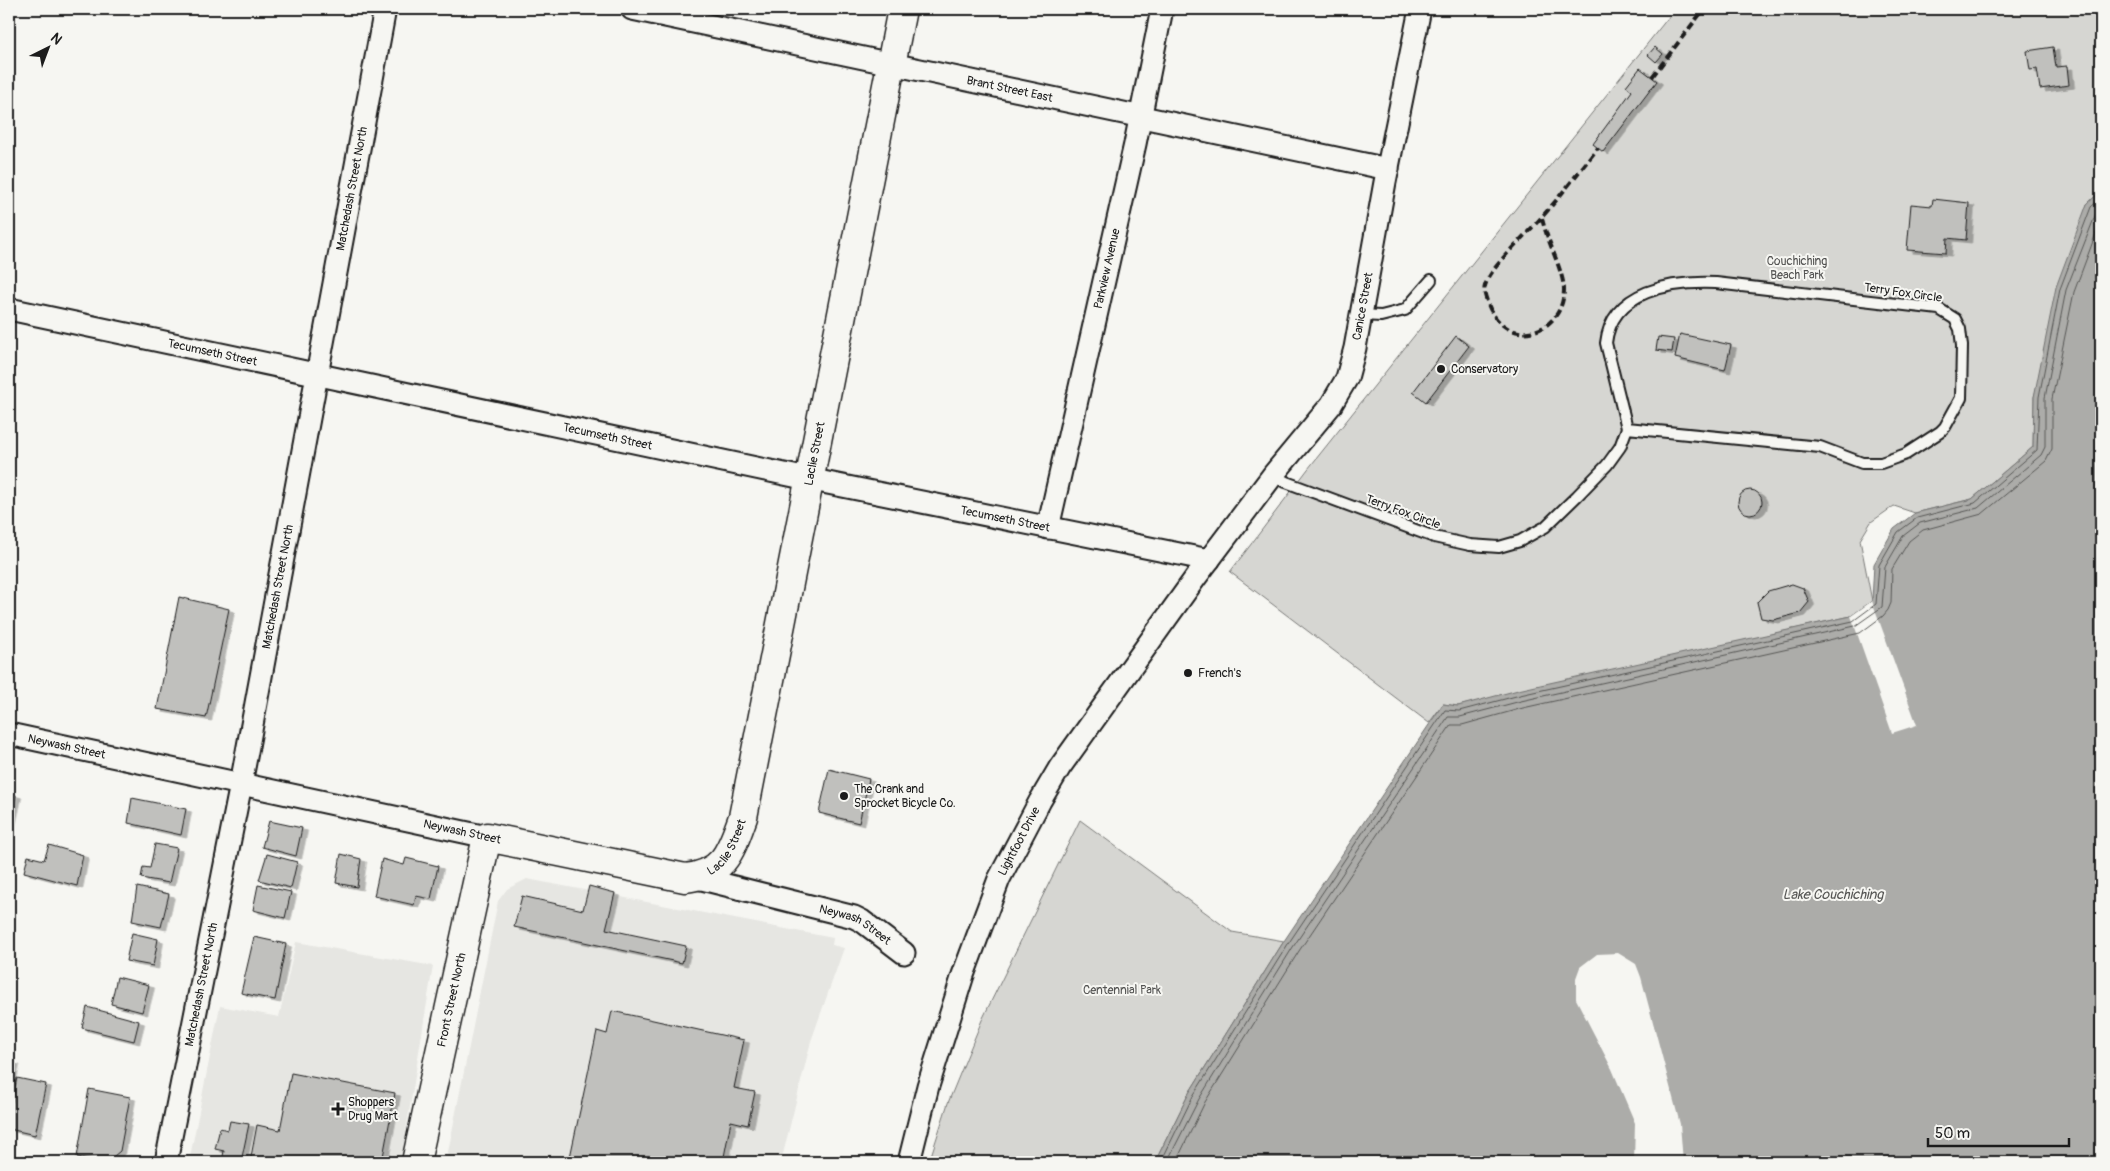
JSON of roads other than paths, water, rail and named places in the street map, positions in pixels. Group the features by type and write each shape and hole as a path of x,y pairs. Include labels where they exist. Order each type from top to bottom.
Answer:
{"main road":[{"name":"Laclie Street","path":"694,877 710,872 721,864 730,852 743,817 902,9"},
{"name":"Neywash Street","path":"487,837 676,877 694,877"},
{"name":"Front Street North","path":"416,1162 487,837"}],"street":[{"name":"Matchedash Street North","path":"166,1162 241,784 384,9"},
{"name":"Brant Street East","path":"632,9 1141,115 1388,169"},
{"name":"Parkview Avenue","path":"1048,528 1141,115 1162,9"},
{"name":"Canice Street","path":"1209,560 1273,475 1331,405 1351,367 1420,9"},
{"name":"Tecumseth Street","path":"9,309 808,479 1209,560"},
{"name":"Lightfoot Drive","path":"909,1162 939,1048 963,975 999,879 1060,766 1209,560"},
{"name":"Neywash Street","path":"9,734 487,837"},
{"name":"Neywash Street","path":"694,877 854,917 904,953"}],"lane":[{"path":"1361,315 1381,316 1405,310 1431,280"},
{"name":"Terry Fox Circle","path":"1273,475 1286,482 1415,531 1470,546 1498,547 1520,541 1544,527 1607,464 1620,447 1627,428 1606,343 1608,329 1617,314 1639,296 1670,284 1716,283 1939,309 1955,319 1960,329 1962,346 1961,398 1954,412 1940,432 1925,444 1906,454 1881,463 1862,463 1820,447 1627,428"}],"water":[{"name":"Lake Couchiching","path":"2101,191 2101,1162 1155,1162 1189,1093 1284,941 1443,704 1458,706 1518,690 1851,616 1872,601 1874,564 1894,529 1915,513 1972,499 2033,447 2034,397 2056,287 2087,204"}],"railway":[{"path":"1652,77 1704,9"},
{"path":"1542,218 1558,265 1564,290 1561,305 1554,318 1544,327 1532,332 1520,332 1507,328 1496,319 1488,304 1485,293 1488,278 1540,219 1598,148"}],"place":[{"name":"Conservatory","path":"1441,369"},
{"name":"French's","path":"1188,673"},
{"name":"The Crank and Sprocket Bicycle Co.","path":"844,796"},
{"name":"Shoppers Drug Mart","path":"338,1109"}],"park label":[{"name":"Couchiching Beach Park","path":"1797,268"},
{"name":"Centennial Park","path":"1122,990"}]}
